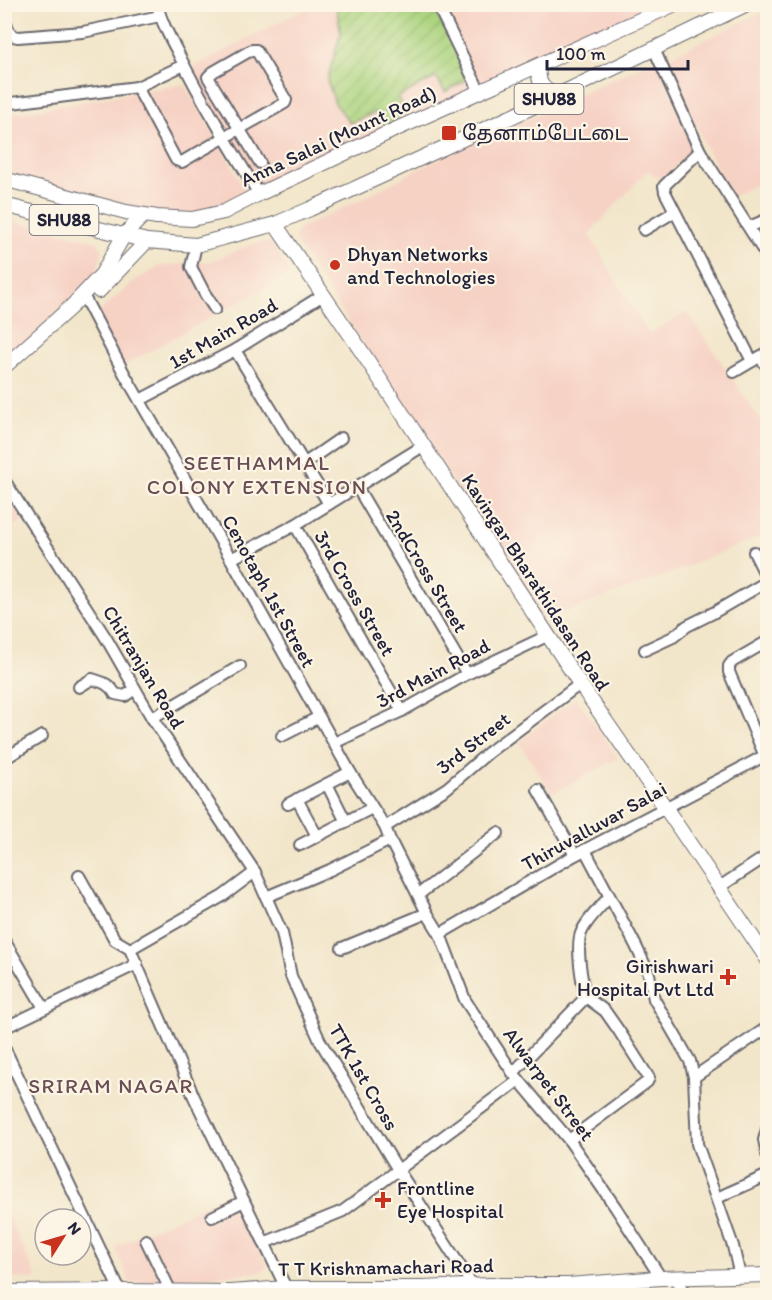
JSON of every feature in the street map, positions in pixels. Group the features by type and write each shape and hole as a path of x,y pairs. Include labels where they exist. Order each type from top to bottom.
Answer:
{"main road":[{"name":"Anna Salai (Mount Road)","path":"4,179 144,215 192,219 224,212 392,131 675,4"},
{"name":"SHU88","path":"4,205 147,241 196,245 275,224 537,105 747,4"},
{"path":"538,66 538,81 542,87 555,96"},
{"path":"524,72 534,92 537,105"},
{"path":"4,367 85,300 124,235 144,215"},
{"name":"Kavingar Bharathidasan Road","path":"275,224 580,684 768,960"},
{"path":"4,376 147,241"},
{"name":"T T Krishnamachari Road","path":"4,1292 120,1290 231,1294 286,1288 376,1292 482,1289 568,1290 668,1278 768,1275"}],"street":[{"path":"157,4 160,16 184,65 224,138 260,194"},
{"path":"437,4 480,92"},
{"path":"4,19 9,33 18,37 83,32 160,16"},
{"path":"654,49 700,151 768,258"},
{"path":"137,87 176,160 182,162 239,129 285,104 286,100 256,50 248,52 208,77 239,129 260,163"},
{"path":"4,104 137,87 184,65"},
{"path":"700,151 664,186 665,192 674,212 768,368"},
{"path":"644,230 674,212"},
{"path":"749,227 768,219"},
{"path":"196,245 191,267 215,309"},
{"name":"1st Main Road","path":"140,400 236,350 323,295"},
{"name":"Cenotaph 1st Street","path":"85,300 125,375 350,772 385,827 390,840"},
{"path":"236,350 329,504"},
{"path":"734,372 760,357"},
{"path":"305,463 341,438"},
{"path":"231,560 295,525 423,446"},
{"name":"Chitranjan Road","path":"4,480 106,638 152,718 255,872"},
{"name":"2ndCross Street","path":"357,487 467,674"},
{"name":"3rd Cross Street","path":"295,525 402,711"},
{"path":"645,650 673,637 687,626 768,581 754,552"},
{"name":"3rd Main Road","path":"334,743 402,711 467,674 549,635"},
{"path":"767,757 729,672 729,666 737,658 768,641"},
{"path":"152,718 240,666"},
{"path":"79,687 92,679 104,682 112,688 115,694 125,696 135,689"},
{"name":"3rd Street","path":"385,827 447,788 489,752 580,684"},
{"path":"282,736 319,717"},
{"path":"4,759 42,736"},
{"name":"Thiruvalluvar Salai","path":"440,934 580,853 665,807 767,757"},
{"path":"317,836 293,801 350,772"},
{"path":"327,784 346,822"},
{"path":"538,790 609,897 649,974 654,999 690,1061 694,1077 697,1144 734,1246 740,1276"},
{"path":"300,845 372,808"},
{"path":"418,895 498,833"},
{"path":"266,897 330,870 390,840"},
{"name":"Alwarpet Street","path":"390,840 440,934 465,1000 516,1076 569,1140 668,1278 687,1296"},
{"path":"718,888 768,855"},
{"path":"130,949 223,896 255,872"},
{"name":"TTK 1st Cross","path":"255,872 282,933 291,975 320,1041 398,1170 482,1289"},
{"path":"79,876 115,940 130,949 194,1097 286,1288"},
{"path":"569,1140 647,1083 649,1078 605,1011 586,997 582,979 580,933 609,897"},
{"path":"342,948 427,913"},
{"path":"4,940 9,957 44,1008"},
{"path":"4,1028 136,964"},
{"path":"264,1244 343,1211 398,1170 516,1076 586,997"},
{"path":"694,1077 768,1027"},
{"path":"4,1047 120,1290"},
{"path":"768,1126 764,1140 768,1158"},
{"path":"717,1198 768,1175"},
{"path":"212,1217 244,1201"},
{"path":"146,1240 171,1292"}],"shaded area":[{"path":"311,5 682,5 260,187 200,88 192,68"},
{"path":"767,10 768,115 762,118 767,128 767,179 731,197 691,116 667,58"},
{"path":"650,62 661,67 693,149 662,181 648,170 589,234 648,334 687,312 767,430 767,534 669,574 543,620 294,238 299,229 414,171"},
{"path":"185,84 248,194 246,202 195,217 133,211 5,175 4,115"},
{"path":"5,219 96,241 103,250 95,275 5,363"},
{"path":"255,243 271,243 291,274 123,366 94,323 100,311 134,281 160,266 212,261"},
{"path":"5,491 23,520 4,532"},
{"path":"576,697 618,758 552,794 519,742"},
{"path":"232,1192 267,1265 263,1272 130,1283 115,1247"},
{"path":"5,1207 37,1279 5,1278"}],"green space":[{"path":"336,4 432,5 470,78 445,92 436,77 398,97 405,114 385,128 376,112 350,123 335,103 327,80 341,33"}],"place":[{"name":"தேனாம்பேட்டை","path":"449,133"},
{"name":"Dhyan Networks and Technologies","path":"335,265"},
{"name":"Girishwari Hospital Pvt Ltd","path":"728,977"},
{"name":"Frontline Eye Hospital","path":"383,1200"}],"district":[{"name":"SEETHAMMAL COLONY EXTENSION","path":"257,475"},
{"name":"SRIRAM NAGAR","path":"111,1086"}]}
